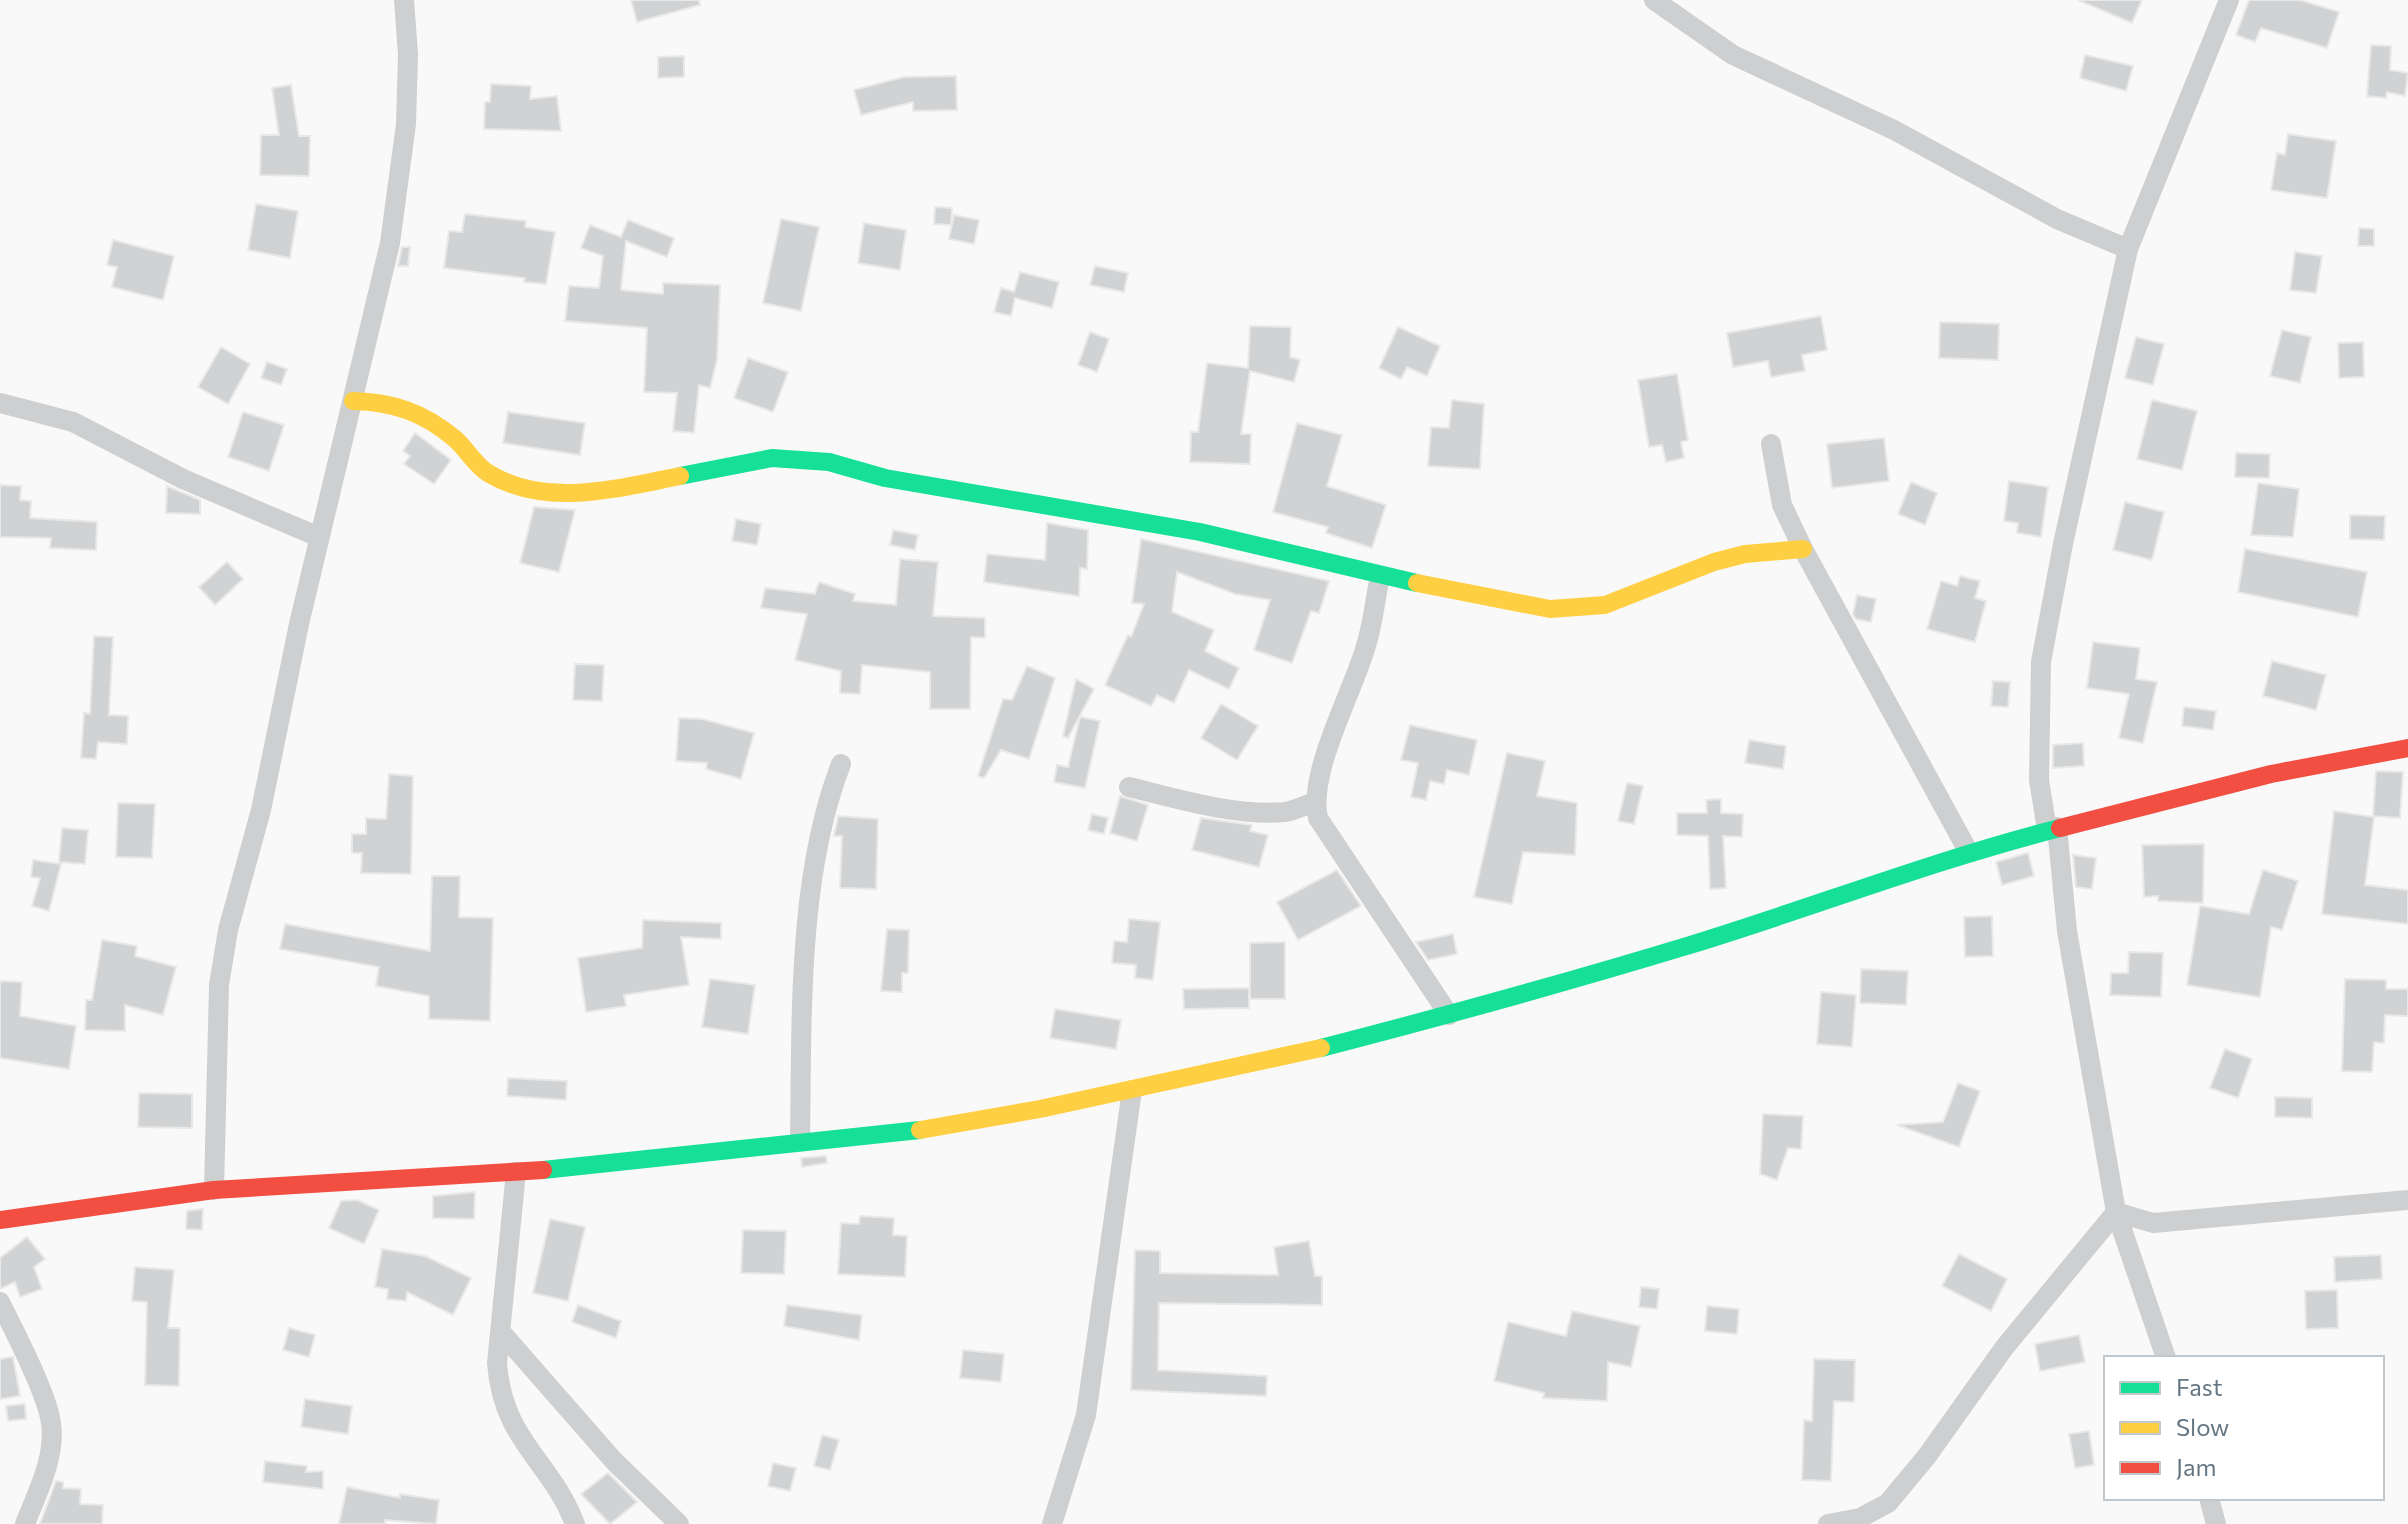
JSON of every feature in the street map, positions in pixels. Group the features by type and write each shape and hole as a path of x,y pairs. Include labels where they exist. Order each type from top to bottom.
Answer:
{"street":[{"path":"214,1190 219,985 228,930 261,810 319,537 390,243 406,124 408,54 404,0"},
{"path":"1654,0 1733,55 1894,130 2057,219 2128,249"},
{"path":"2165,1356 2116,1212 2052,828 2039,780 2041,662 2063,544 2128,249 2229,0"},
{"path":"353,401 387,402 411,410 454,438 487,473 532,490 567,493 608,490 742,462 772,458 816,461 885,478 1200,532 1380,576 1550,609 1605,605 1714,562 1745,554 1803,549"},
{"path":"0,403 73,422 183,479 319,537"},
{"path":"1771,444 1782,505 1803,549 1968,851"},
{"path":"1380,576 1367,645 1317,776 1315,802 1318,818 1449,1015"},
{"path":"0,1220 214,1190 615,1164 800,1141 900,1134 1132,1090 1278,1059 1449,1015 1692,944 1968,851 2052,828 2271,774 2408,748"},
{"path":"800,1141 809,921 820,825 841,764"},
{"path":"1129,787 1205,805 1257,810 1285,812 1315,802"},
{"path":"1052,1524 1086,1415 1132,1090"},
{"path":"516,1172 501,1332 499,1394 507,1417 567,1503 575,1524"},
{"path":"2116,1212 2153,1223 2408,1200"},
{"path":"1828,1524 1860,1518 1888,1503 1927,1456 2004,1348 2116,1212"},
{"path":"0,1302 51,1421 51,1446 41,1485 25,1524"},
{"path":"501,1332 614,1461 679,1524"},
{"path":"2210,1500 2216,1524"}],"building":[{"path":"631,0 699,0 700,5 637,22"},
{"path":"2078,0 2142,0 2132,23"},
{"path":"2249,0 2300,0 2339,12 2327,48 2261,28 2255,42 2236,35"},
{"path":"2371,45 2391,46 2390,70 2408,73 2405,96 2387,92 2386,98 2367,96"},
{"path":"2085,55 2133,66 2126,91 2080,78"},
{"path":"684,56 684,77 658,78 658,57"},
{"path":"956,76 957,110 913,111 913,102 861,115 854,90 904,77"},
{"path":"491,84 531,86 530,99 557,96 561,131 484,129 485,102 490,102"},
{"path":"291,85 299,136 310,136 309,176 260,175 261,135 279,135 272,88"},
{"path":"2288,134 2336,141 2327,198 2271,190 2277,153 2285,155"},
{"path":"256,204 298,211 290,258 248,250"},
{"path":"935,207 952,208 951,225 934,224"},
{"path":"465,214 526,221 525,227 555,232 546,284 524,282 525,278 444,268 449,231 462,232"},
{"path":"954,215 979,220 974,244 949,239"},
{"path":"781,219 819,227 801,311 763,303"},
{"path":"628,220 674,238 667,257 626,241 621,290 663,294 663,283 720,285 717,360 710,388 699,385 694,433 673,431 677,393 644,392 647,328 565,321 569,286 599,288 603,256 581,248 590,225 621,237"},
{"path":"864,223 906,230 900,270 858,263"},
{"path":"2359,228 2374,229 2374,246 2358,246"},
{"path":"113,240 174,256 163,300 112,287 117,267 107,265"},
{"path":"402,247 410,247 408,266 398,266"},
{"path":"2295,252 2322,256 2316,293 2290,290"},
{"path":"1095,266 1128,273 1124,292 1090,285"},
{"path":"1020,272 1059,282 1052,308 1015,298 1011,316 994,312 1001,288 1014,292"},
{"path":"1821,316 1827,350 1802,355 1805,371 1771,377 1768,361 1733,367 1727,333"},
{"path":"1940,322 1999,324 1998,360 1939,358"},
{"path":"1250,326 1291,327 1290,357 1300,360 1294,382 1250,371 1241,434 1251,434 1250,464 1190,462 1191,432 1198,432 1207,363 1248,368"},
{"path":"1398,327 1440,346 1427,376 1407,367 1401,379 1379,368"},
{"path":"2282,330 2311,337 2300,383 2270,376"},
{"path":"1090,332 1109,339 1097,372 1078,365"},
{"path":"2136,337 2164,344 2153,385 2125,378"},
{"path":"2363,342 2364,377 2339,378 2338,343"},
{"path":"221,347 250,364 228,404 198,387"},
{"path":"748,358 788,372 773,412 734,398"},
{"path":"267,362 287,369 281,385 261,378"},
{"path":"1677,374 1688,440 1681,442 1684,458 1666,462 1662,445 1649,447 1638,380"},
{"path":"1452,400 1484,404 1480,469 1428,466 1431,427 1449,428"},
{"path":"2152,400 2197,411 2182,470 2137,459"},
{"path":"243,412 284,425 269,471 228,457"},
{"path":"508,412 585,423 580,455 503,443"},
{"path":"1297,423 1342,435 1327,486 1386,505 1372,548 1326,533 1328,527 1273,512"},
{"path":"415,433 451,460 434,484 404,464 410,456 403,451"},
{"path":"1884,438 1889,481 1832,488 1827,444"},
{"path":"2236,453 2270,454 2269,478 2235,477"},
{"path":"2009,481 2048,487 2041,537 2017,533 2018,523 2004,521"},
{"path":"1911,482 1937,493 1925,525 1898,514"},
{"path":"2258,483 2299,489 2293,537 2251,535"},
{"path":"0,485 21,486 20,500 31,501 30,518 97,522 96,550 50,548 51,538 0,537"},
{"path":"167,486 200,500 200,514 166,513"},
{"path":"2125,502 2164,512 2152,560 2113,550"},
{"path":"534,507 575,510 559,572 520,563"},
{"path":"2350,515 2385,516 2384,540 2350,539"},
{"path":"736,519 761,524 757,545 732,541"},
{"path":"1047,523 1088,530 1087,569 1080,568 1079,596 984,582 987,554 1045,560"},
{"path":"893,530 918,535 915,550 890,545"},
{"path":"1141,539 1329,581 1319,613 1311,611 1292,663 1254,650 1270,600 1235,594 1177,572 1172,612 1214,630 1205,651 1239,668 1229,689 1189,670 1174,703 1157,695 1151,706 1105,685 1128,635 1131,637 1144,604 1132,603"},
{"path":"2245,549 2367,572 2358,617 2238,592"},
{"path":"900,559 938,562 933,616 985,618 985,638 971,637 970,709 930,709 930,672 862,665 860,694 840,693 841,671 795,660 807,614 761,608 765,588 815,594 819,582 855,594 853,601 896,605"},
{"path":"227,562 243,579 215,605 199,587"},
{"path":"1960,576 1980,581 1975,598 1986,601 1975,642 1927,629 1941,581 1957,586"},
{"path":"1857,595 1876,599 1871,622 1856,619 1853,614"},
{"path":"94,636 113,637 109,715 128,716 127,744 98,742 96,759 81,758 84,713 90,714"},
{"path":"2093,642 2140,648 2136,679 2157,682 2143,743 2119,738 2129,694 2087,688"},
{"path":"2272,661 2326,675 2316,710 2263,696"},
{"path":"575,664 604,665 602,701 573,700"},
{"path":"1027,666 1055,678 1029,759 1001,750 984,778 978,776 1003,699 1012,700"},
{"path":"1076,679 1094,689 1068,738 1063,736"},
{"path":"1993,681 2010,682 2008,707 1991,706"},
{"path":"1221,704 1258,726 1237,760 1201,738"},
{"path":"2184,707 2216,711 2213,730 2182,726"},
{"path":"1080,717 1100,721 1085,788 1054,782 1057,765 1068,767"},
{"path":"679,718 702,719 754,733 741,779 706,769 707,763 676,761"},
{"path":"1410,725 1477,740 1469,775 1447,770 1444,784 1430,781 1426,800 1411,797 1418,763 1401,760"},
{"path":"1749,740 1786,746 1783,769 1745,763"},
{"path":"2083,743 2084,766 2053,768 2053,745"},
{"path":"1507,753 1545,761 1537,796 1577,803 1575,855 1523,852 1512,904 1474,897"},
{"path":"2376,771 2403,772 2400,818 2373,816"},
{"path":"389,774 413,776 411,874 361,873 362,853 352,853 352,834 366,834 366,818 386,819"},
{"path":"1627,783 1643,786 1634,824 1618,821"},
{"path":"1120,796 1148,805 1137,841 1110,833"},
{"path":"1721,799 1721,813 1743,814 1742,837 1723,836 1726,888 1710,889 1708,836 1677,835 1677,813 1707,813 1706,800"},
{"path":"118,803 155,804 152,858 116,857"},
{"path":"2334,811 2374,817 2365,885 2408,890 2408,924 2322,914"},
{"path":"1092,814 1108,818 1104,834 1088,830"},
{"path":"838,816 878,819 876,889 840,888 842,836 834,836"},
{"path":"1201,818 1252,825 1250,831 1268,835 1259,867 1192,850"},
{"path":"62,828 88,830 85,864 59,862"},
{"path":"2204,844 2203,903 2158,901 2158,896 2144,897 2142,845"},
{"path":"2028,853 2034,876 2002,885 1996,862"},
{"path":"2073,855 2096,858 2092,889 2076,887"},
{"path":"33,860 61,864 49,911 32,906 40,878 31,877"},
{"path":"1337,870 1361,906 1298,940 1277,902"},
{"path":"2263,870 2298,881 2282,930 2271,927 2260,997 2187,985 2200,906 2249,914"},
{"path":"432,876 460,876 459,917 493,918 490,1021 429,1019 429,996 376,986 379,967 280,949 285,924 430,951"},
{"path":"1992,916 1993,956 1965,957 1964,917"},
{"path":"1129,919 1160,922 1153,980 1135,978 1136,965 1112,963 1114,941 1127,942"},
{"path":"643,920 721,923 721,939 681,937 689,985 624,995 626,1006 586,1012 578,958 642,948"},
{"path":"887,929 909,930 908,973 902,973 902,992 881,991"},
{"path":"1453,934 1457,954 1428,960 1416,942"},
{"path":"102,940 137,946 135,956 176,967 163,1015 125,1005 125,1031 85,1030 86,1000 92,1000"},
{"path":"1285,942 1285,999 1250,999 1250,943"},
{"path":"2129,952 2163,953 2161,997 2110,995 2111,973 2128,973"},
{"path":"1861,969 1908,971 1906,1005 1860,1003"},
{"path":"710,979 755,985 748,1034 702,1027"},
{"path":"2345,979 2386,980 2386,989 2408,989 2408,1016 2385,1015 2384,1043 2374,1042 2372,1072 2342,1071"},
{"path":"0,981 22,982 20,1016 76,1026 69,1069 0,1058"},
{"path":"1249,988 1249,1008 1184,1009 1183,989"},
{"path":"1821,992 1856,995 1852,1047 1817,1044"},
{"path":"1055,1009 1121,1020 1116,1049 1050,1038"},
{"path":"2225,1049 2252,1059 2238,1098 2210,1088"},
{"path":"508,1078 567,1081 566,1100 507,1096"},
{"path":"1958,1083 1980,1091 1959,1147 1897,1125 1943,1122"},
{"path":"139,1093 192,1094 192,1128 138,1127"},
{"path":"2275,1097 2312,1098 2312,1118 2275,1117"},
{"path":"1763,1114 1803,1116 1801,1149 1788,1148 1777,1180 1760,1174"},
{"path":"826,1156 827,1163 802,1167 801,1158"},
{"path":"475,1192 474,1219 433,1218 433,1196"},
{"path":"357,1200 379,1210 364,1244 329,1228 341,1201"},
{"path":"203,1209 202,1230 186,1229 187,1211"},
{"path":"860,1216 894,1218 893,1235 907,1236 905,1277 838,1274 841,1223 859,1224"},
{"path":"550,1219 585,1227 568,1301 533,1293"},
{"path":"743,1230 786,1231 784,1274 741,1273"},
{"path":"27,1237 45,1259 34,1267 42,1289 20,1297 15,1282 0,1289 0,1258"},
{"path":"1309,1241 1315,1276 1322,1276 1322,1305 1159,1303 1158,1370 1267,1376 1266,1396 1131,1390 1135,1250 1160,1251 1160,1273 1278,1275 1274,1247"},
{"path":"382,1249 425,1256 471,1278 453,1315 407,1292 406,1301 387,1299 388,1289 375,1287"},
{"path":"1959,1254 2007,1279 1991,1311 1942,1286"},
{"path":"2381,1255 2382,1279 2335,1282 2334,1257"},
{"path":"135,1267 174,1270 168,1328 180,1328 179,1386 145,1385 147,1302 132,1301"},
{"path":"1641,1287 1659,1289 1657,1309 1639,1307"},
{"path":"2337,1290 2338,1328 2306,1329 2305,1291"},
{"path":"578,1305 621,1321 616,1338 572,1322"},
{"path":"787,1305 862,1315 859,1340 784,1326"},
{"path":"1707,1306 1739,1309 1737,1334 1705,1331"},
{"path":"1572,1311 1640,1326 1631,1367 1608,1362 1607,1401 1543,1398 1544,1393 1494,1381 1508,1322 1566,1336"},
{"path":"289,1328 315,1335 309,1357 283,1350"},
{"path":"2079,1335 2085,1362 2040,1371 2035,1344"},
{"path":"963,1350 1004,1354 1001,1382 960,1378"},
{"path":"13,1357 20,1396 0,1399 0,1359"},
{"path":"1814,1359 1855,1360 1854,1402 1834,1401 1831,1481 1802,1480 1804,1420 1812,1421"},
{"path":"305,1399 352,1406 348,1434 301,1427"},
{"path":"25,1404 26,1419 8,1421 6,1406"},
{"path":"2089,1431 2094,1465 2075,1468 2069,1434"},
{"path":"822,1435 839,1440 830,1470 814,1466"},
{"path":"265,1461 307,1466 306,1472 323,1471 323,1489 263,1482"},
{"path":"773,1463 796,1468 790,1491 768,1486"},
{"path":"608,1473 637,1502 610,1524 581,1494"},
{"path":"56,1481 63,1482 63,1488 81,1489 80,1504 103,1505 102,1524 40,1524"},
{"path":"347,1487 400,1498 400,1494 439,1500 436,1524 385,1520 385,1524 339,1524"}],"traffic: fast":[{"path":"680,476 772,458 829,462 885,478 1200,532 1417,583"},
{"path":"1321,1048 1644,959 1966,854 2060,828"},
{"path":"543,1170 920,1130"}],"traffic: slow":[{"path":"353,401 394,406 419,415 454,438 488,473 510,484 534,490 558,493 608,490 680,476"},
{"path":"1417,583 1550,609 1605,605 1714,562 1745,554 1803,549"},
{"path":"920,1130 1040,1109 1321,1048"}],"traffic: jam":[{"path":"2060,828 2271,774 2408,748"},
{"path":"0,1220 214,1190 543,1170"}]}
